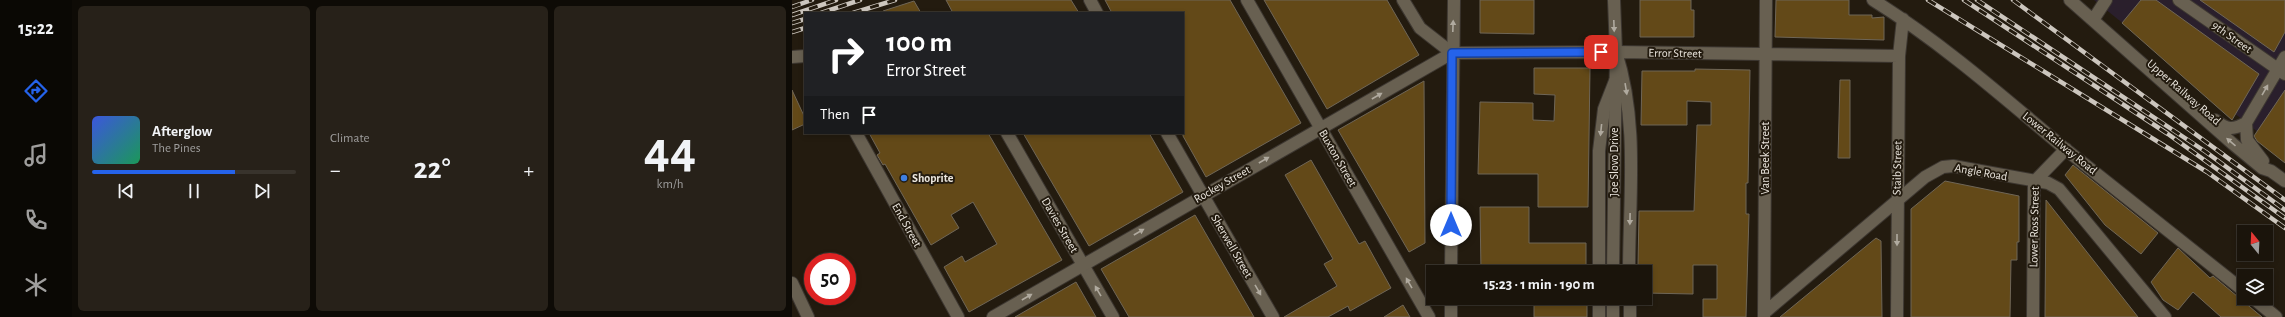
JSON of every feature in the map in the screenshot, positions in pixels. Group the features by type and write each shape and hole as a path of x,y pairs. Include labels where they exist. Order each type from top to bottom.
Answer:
{"street":[{"path":"1090,0 1096,12"},
{"name":"Buxton Street","path":"1247,0 1429,317"},
{"path":"1402,0 1420,28 1452,53"},
{"path":"1451,265 1452,53 1454,0"},
{"name":"Van Beek Street","path":"1764,315 1766,0"},
{"name":"Lower Railway Road","path":"1873,0 1903,18 1957,59 2066,149 2237,285"},
{"name":"Upper Railway Road","path":"2070,0 2233,144 2262,168 2271,171"},
{"path":"2096,22 2106,0"},
{"name":"9th Street","path":"2179,0 2281,71"},
{"path":"1615,2 1616,52 1625,84 1631,129 1629,265"},
{"name":"Staib Street","path":"1897,317 1896,201 1899,56 1903,18"},
{"name":"Upper Railway Road","path":"2096,22 2106,25 2222,126 2231,129 2246,123 2245,134 2249,145 2271,171 2285,181"},
{"name":"Error Street","path":"1452,53 1616,52 1899,56"},
{"name":"Joe Slovo Drive","path":"1613,265 1616,52"},
{"name":"Rockey Street","path":"993,317 1452,53"},
{"path":"792,57 804,56"},
{"path":"2246,123 2281,71 2285,57"},
{"path":"1599,265 1599,151 1604,109 1615,80"},
{"name":"End Street","path":"857,134 958,317"},
{"name":"Davies Street","path":"1008,134 1114,317"},
{"name":"Sherwell Street","path":"1168,134 1273,317"},
{"name":"Lower Ross Street","path":"2033,317 2034,182 2066,149"},
{"name":"Angle Road","path":"1764,315 1925,176 1943,167 1966,168 2053,185 2065,194 2165,317"},
{"path":"792,283 808,317"},
{"path":"1451,305 1451,317"},
{"path":"1599,305 1599,317"},
{"path":"1613,305 1613,317"},
{"path":"1630,305 1630,317"},
{"path":"2261,305 2276,317"}],"shaded area":[{"path":"2094,0 2285,0 2285,154"}],"building":[{"path":"946,0 1071,0 1078,12 952,12"},
{"path":"1105,0 1230,0 1301,123 1206,177 1183,136 1184,12 1111,12"},
{"path":"1264,0 1387,0 1419,55 1327,109"},
{"path":"1480,0 1534,0 1534,34 1480,33"},
{"path":"1640,0 1691,0 1691,10 1694,10 1694,37 1640,37"},
{"path":"1776,0 1849,0 1849,15 1872,15 1872,18 1884,17 1884,40 1775,37"},
{"path":"2141,0 2156,0 2259,74 2232,120 2122,23"},
{"path":"2200,0 2285,0 2285,32 2274,52"},
{"path":"914,1 920,12 883,12"},
{"path":"1534,68 1590,68 1588,207 1538,207 1538,174 1478,174 1480,102 1533,103 1533,120 1554,121 1555,95 1534,94"},
{"path":"1695,69 1750,70 1748,183 1746,183 1746,214 1749,214 1746,317 1703,317 1703,299 1717,299 1717,265 1693,265 1693,294 1652,293 1652,265 1638,265 1639,211 1694,211 1697,125 1711,125 1711,102 1687,101 1687,125 1641,125 1642,71 1695,71"},
{"path":"1840,80 1850,80 1850,158 1838,158"},
{"path":"1424,81 1425,243 1409,252 1338,130"},
{"path":"792,90 804,116 804,124 792,130"},
{"path":"2285,90 2285,163 2257,141 2254,136"},
{"path":"870,134 989,134 1062,260 969,312 944,267 962,256 965,262 997,244 973,202 951,215 959,228 931,245 885,164 883,165 877,155 880,153"},
{"path":"1024,134 1150,134 1183,192 1089,246"},
{"path":"1311,160 1359,244 1365,241 1391,288 1350,311 1348,306 1328,317 1284,317 1337,286 1324,264 1333,259 1285,175"},
{"path":"2073,165 2158,233 2141,254 2105,225 2065,175"},
{"path":"1945,181 2019,196 2019,242 2017,242 2017,260 2011,260 2010,317 1911,317 1911,209"},
{"path":"2046,200 2138,317 2045,317"},
{"path":"1480,207 1529,207 1529,243 1586,243 1586,265 1481,265"},
{"path":"1195,215 1254,317 1129,317 1101,269"},
{"path":"1876,238 1881,241 1882,317 1780,317"},
{"path":"2178,248 2210,278 2213,276 2237,296 2237,305 2248,305 2262,317 2221,317 2193,292 2178,310 2163,300 2151,282"},
{"path":"1076,282 1096,317 1015,317"},
{"path":"1403,305 1410,317 1384,317"},
{"path":"1534,305 1587,305 1587,317 1534,317"}],"railway":[{"path":"792,7 812,0"},
{"path":"792,15 836,0"},
{"path":"824,12 860,0"},
{"path":"856,12 895,0"},
{"path":"1928,0 2207,172 2285,228"},
{"path":"1964,0 2168,134 2285,218"},
{"path":"1977,0 2206,152 2285,210"},
{"path":"2013,0 2285,200"},
{"path":"792,23 804,19"},
{"path":"792,32 804,28"}],"place":[{"name":"Shoprite","path":"904,178"}],"route":[{"path":"1451,225 1452,53 1601,52"}]}
